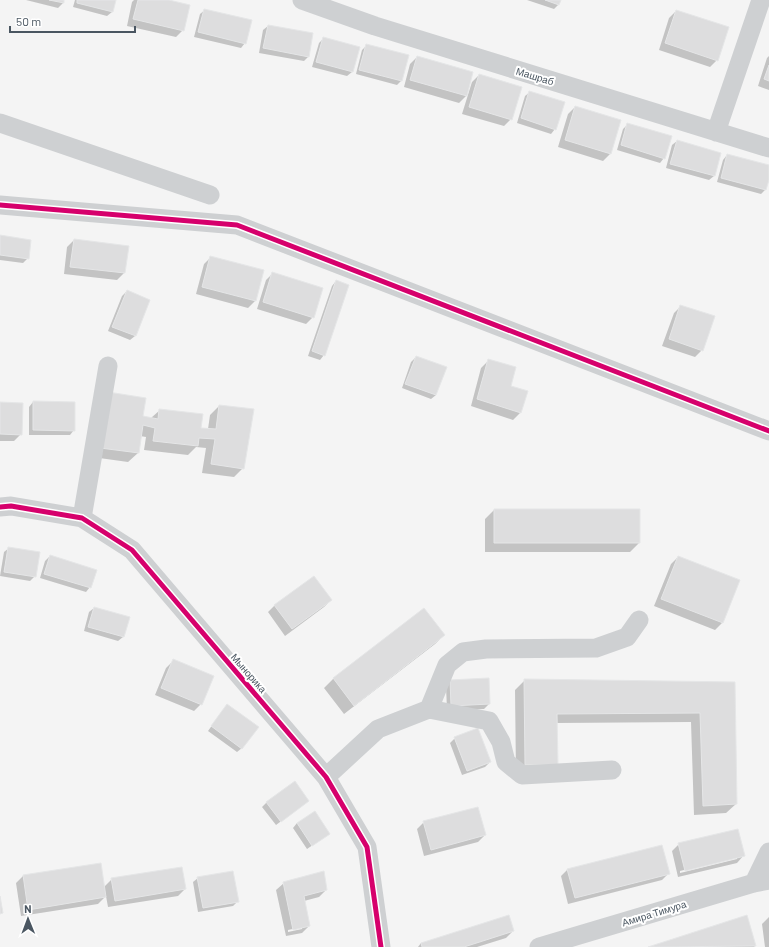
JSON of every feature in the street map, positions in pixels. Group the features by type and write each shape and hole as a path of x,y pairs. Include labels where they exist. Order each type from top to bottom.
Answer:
{"street":[{"name":"Машраб","path":"302,0 375,26 769,148"},
{"path":"716,132 761,0"},
{"path":"0,123 210,195"},
{"path":"0,205 237,225 769,431"},
{"path":"82,518 108,366"},
{"name":"Мынорика","path":"0,506 11,506 82,518 132,550 326,777 367,847 381,947"},
{"path":"429,709 447,665 463,652 486,649 596,648 627,637 639,620"},
{"path":"326,777 378,729 429,709 489,721 501,742 506,762 522,775 612,770"},
{"path":"761,881 769,852"},
{"name":"Амира Тимура","path":"539,947 761,881"}],"building":[{"path":"49,0 64,0 64,3"},
{"path":"77,0 116,0 113,12 77,3"},
{"path":"138,0 169,0 190,5 184,31 133,19"},
{"path":"545,0 561,0 559,5"},
{"path":"204,9 252,20 246,44 198,32"},
{"path":"676,10 729,27 718,61 665,43"},
{"path":"268,25 313,33 309,57 263,48"},
{"path":"323,37 360,47 353,72 316,62"},
{"path":"366,44 409,55 402,81 359,70"},
{"path":"417,56 473,72 467,96 410,80"},
{"path":"769,65 769,81 764,79"},
{"path":"479,74 522,87 512,120 469,107"},
{"path":"529,91 565,102 556,130 521,118"},
{"path":"575,106 621,120 611,154 565,140"},
{"path":"627,123 672,136 665,159 621,145"},
{"path":"677,140 721,153 715,176 670,164"},
{"path":"727,154 769,165 769,180 766,190 721,178"},
{"path":"0,235 31,240 29,259 0,255"},
{"path":"74,239 129,246 125,273 70,267"},
{"path":"210,256 264,270 256,301 202,287"},
{"path":"272,272 323,288 314,318 263,302"},
{"path":"336,280 349,285 325,356 312,351"},
{"path":"127,290 150,300 136,336 112,327"},
{"path":"680,305 715,316 703,351 669,339"},
{"path":"416,356 447,367 436,395 405,384"},
{"path":"488,359 516,367 511,386 528,391 521,413 477,399"},
{"path":"108,392 146,398 143,416 158,419 159,409 203,414 201,428 216,429 219,405 254,409 244,469 211,464 215,439 199,438 198,446 153,441 155,428 143,425 139,453 100,448"},
{"path":"33,401 75,402 75,431 33,430"},
{"path":"0,402 23,403 22,435 0,434"},
{"path":"494,509 640,509 640,543 494,543"},
{"path":"8,547 40,552 36,577 4,572"},
{"path":"50,555 97,570 91,588 44,574"},
{"path":"678,556 740,580 723,623 661,599"},
{"path":"314,576 332,600 292,629 274,605"},
{"path":"94,607 130,617 124,637 88,627"},
{"path":"424,608 445,635 354,706 333,678"},
{"path":"173,659 214,676 202,705 161,688"},
{"path":"489,678 490,704 451,706 450,680"},
{"path":"524,679 735,682 737,804 703,806 700,713 557,714 558,765 525,765"},
{"path":"227,704 259,727 242,749 211,726"},
{"path":"478,728 491,762 467,771 454,737"},
{"path":"295,781 309,801 281,822 266,802"},
{"path":"478,807 486,835 431,850 423,821"},
{"path":"315,811 330,834 312,846 297,823"},
{"path":"738,829 745,856 685,871 678,843"},
{"path":"662,845 670,874 575,898 567,869"},
{"path":"101,863 106,897 28,910 23,875"},
{"path":"182,867 186,889 115,901 111,878"},
{"path":"233,871 239,902 203,908 197,877"},
{"path":"324,871 327,890 304,896 310,926 293,930 283,882"},
{"path":"0,896 3,913 0,914"},
{"path":"509,915 514,931 464,947 422,947 421,943"},
{"path":"747,915 756,946 648,947"}],"cycle path":[{"path":"0,205 237,225 769,431"},
{"path":"0,507 11,506 82,518 132,550 326,777 367,847 381,947"}]}
